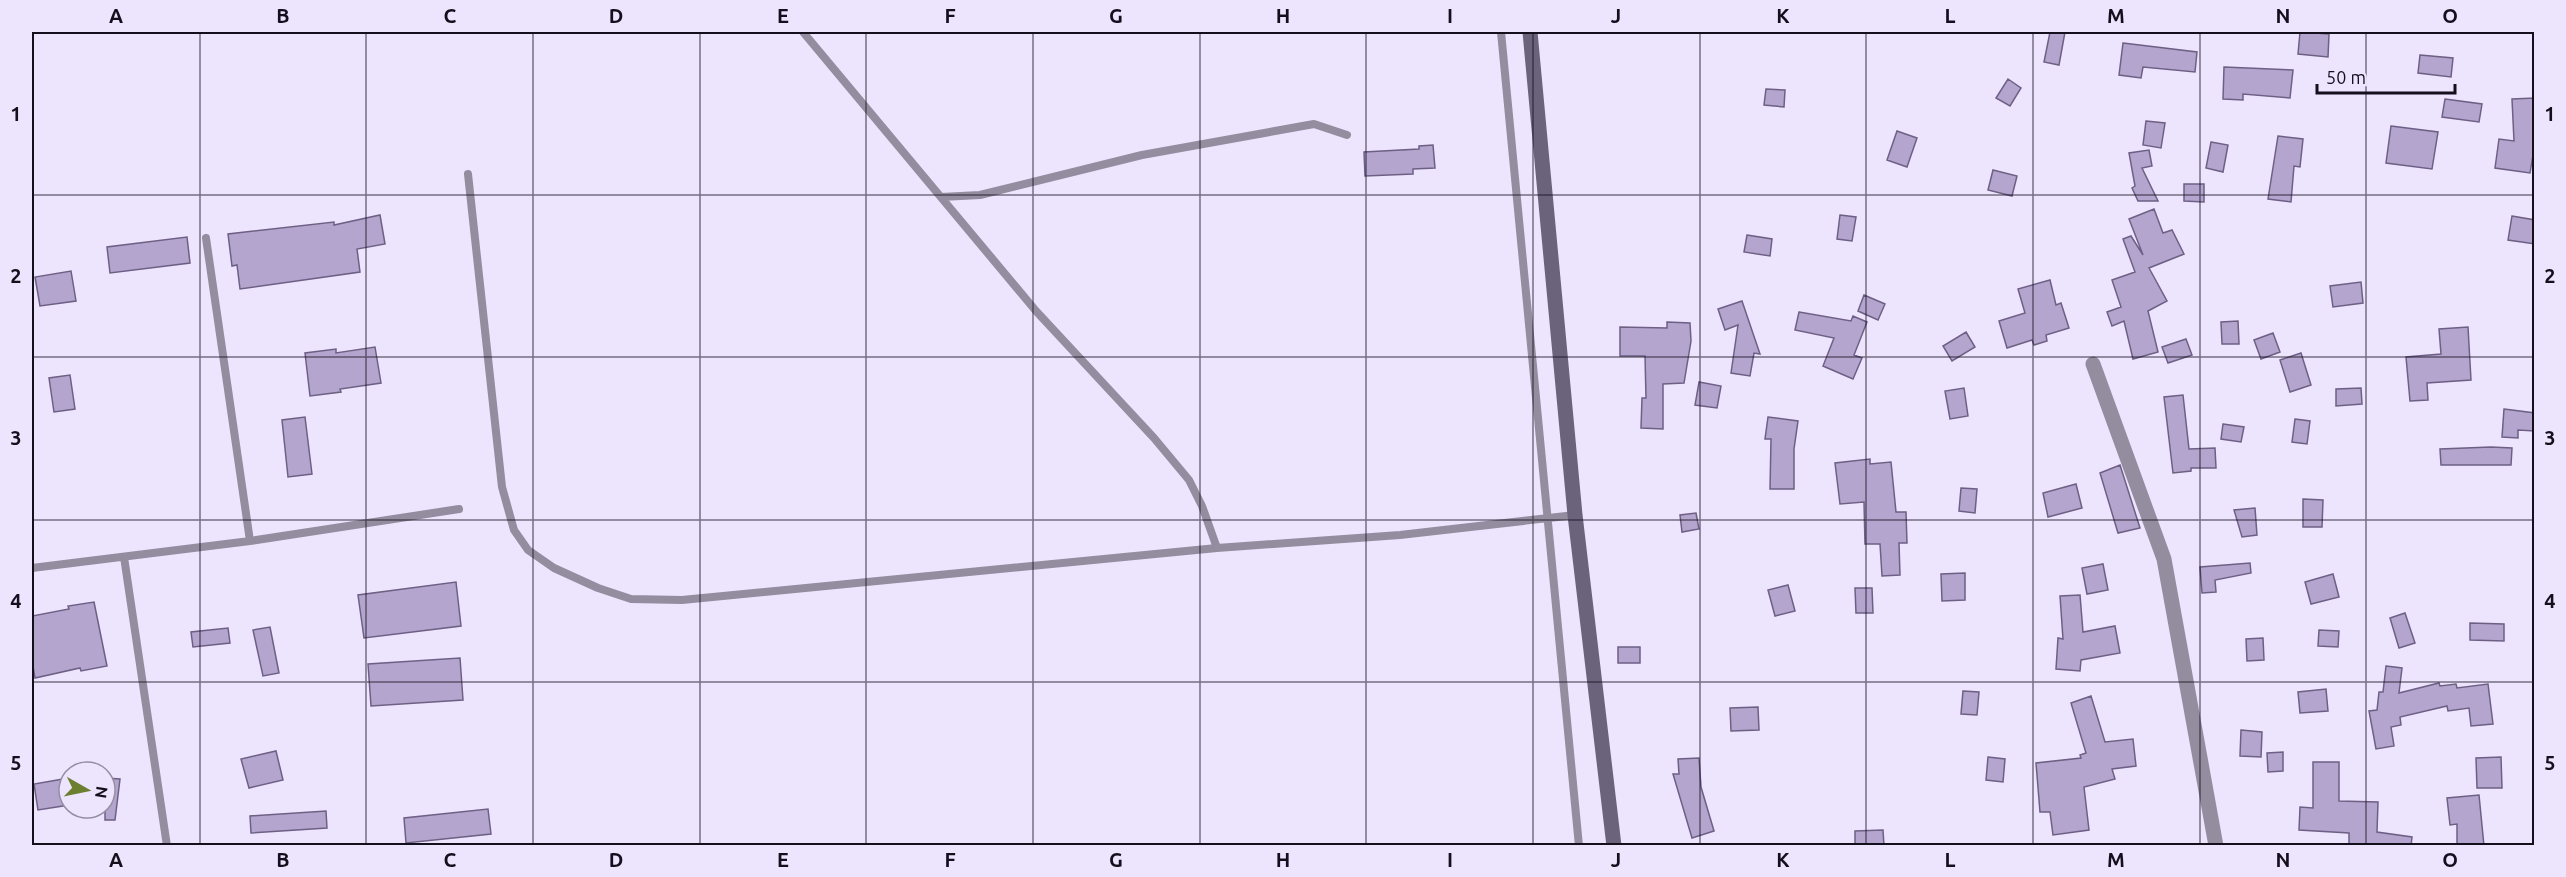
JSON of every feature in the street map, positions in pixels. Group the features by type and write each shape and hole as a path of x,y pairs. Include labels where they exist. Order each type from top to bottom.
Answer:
{"street":[{"path":"1530,32 1575,514 1614,846"},
{"path":"2093,364 2163,559 2216,846"}],"lane":[{"path":"803,32 1036,311 1154,438 1189,480 1202,506 1217,548"},
{"path":"1501,32 1579,846"},
{"path":"941,197 980,195 1142,155 1314,124 1347,135"},
{"path":"468,174 502,487 514,530 528,550 554,568 597,588 631,599 682,600 1217,548 1400,535 1575,514"},
{"path":"206,238 250,541"},
{"path":"32,568 250,541 459,509"},
{"path":"124,557 167,846"}],"building":[{"path":"2050,32 2065,32 2059,65 2044,62"},
{"path":"2300,32 2329,34 2328,57 2298,54"},
{"path":"2123,43 2197,52 2195,72 2143,67 2141,78 2119,75"},
{"path":"2420,55 2453,58 2451,77 2418,73"},
{"path":"2224,67 2293,70 2290,98 2243,94 2243,100 2223,99"},
{"path":"2008,79 2021,88 2010,106 1996,98"},
{"path":"1766,89 1785,90 1784,107 1764,105"},
{"path":"2535,98 2535,143 2530,173 2495,168 2499,139 2514,141 2512,99"},
{"path":"2445,99 2482,104 2479,122 2442,117"},
{"path":"2146,121 2165,123 2161,148 2143,145"},
{"path":"2391,126 2438,132 2432,169 2386,163"},
{"path":"1897,131 1917,138 1907,167 1887,160"},
{"path":"2278,136 2303,139 2300,167 2294,166 2291,202 2268,199"},
{"path":"2211,142 2228,145 2223,172 2206,168"},
{"path":"1433,145 1435,168 1413,169 1413,174 1365,176 1364,152 1419,149 1419,146"},
{"path":"2149,150 2152,166 2142,168 2158,201 2138,201 2132,188 2135,186 2129,153"},
{"path":"1993,170 2017,176 2012,196 1988,190"},
{"path":"2184,184 2204,184 2204,202 2184,201"},
{"path":"2154,209 2163,233 2172,230 2184,254 2149,268 2167,301 2148,311 2158,352 2133,359 2124,321 2112,326 2107,312 2121,307 2112,280 2135,272 2123,239 2131,236 2143,255 2129,219"},
{"path":"380,215 385,244 357,249 360,272 240,289 237,265 232,266 228,234 334,222 334,225"},
{"path":"1840,215 1856,217 1852,241 1837,239"},
{"path":"2512,216 2535,220 2535,244 2508,240"},
{"path":"1747,235 1772,239 1770,256 1744,252"},
{"path":"187,237 190,263 110,273 107,247"},
{"path":"71,271 76,301 40,306 35,277"},
{"path":"2050,280 2056,305 2061,303 2069,328 2046,335 2047,341 2034,345 2032,340 2007,348 1999,321 2025,313 2018,289"},
{"path":"2361,282 2363,303 2333,307 2330,286"},
{"path":"1864,295 1885,304 1878,320 1858,311"},
{"path":"1742,301 1760,354 1754,353 1750,376 1731,373 1738,325 1725,330 1718,309"},
{"path":"1799,312 1851,321 1853,316 1867,322 1854,355 1862,358 1853,379 1823,366 1834,338 1795,330"},
{"path":"2238,321 2239,344 2222,344 2221,322"},
{"path":"1667,322 1690,323 1691,341 1684,383 1663,384 1663,429 1641,428 1642,398 1646,398 1645,356 1620,356 1620,327 1667,328"},
{"path":"2468,327 2471,380 2427,383 2428,400 2410,401 2406,357 2441,354 2439,329"},
{"path":"1966,332 1975,347 1952,361 1943,346"},
{"path":"2273,333 2280,352 2261,359 2254,340"},
{"path":"2186,339 2192,355 2168,363 2162,347"},
{"path":"375,347 381,383 310,396 305,353 336,349 336,353"},
{"path":"2301,353 2311,385 2290,392 2280,360"},
{"path":"70,375 75,409 54,412 49,378"},
{"path":"1699,382 1721,386 1717,408 1695,405"},
{"path":"1964,388 1968,416 1950,419 1945,391"},
{"path":"2361,388 2362,404 2336,406 2336,389"},
{"path":"2183,395 2189,449 2215,448 2216,468 2191,468 2191,471 2173,473 2164,397"},
{"path":"2504,409 2535,413 2535,431 2518,430 2518,438 2502,437"},
{"path":"305,417 312,474 288,477 282,420"},
{"path":"1768,417 1798,421 1794,449 1794,489 1770,489 1771,439 1765,439"},
{"path":"2295,419 2310,421 2307,444 2292,442"},
{"path":"2223,424 2244,427 2241,442 2221,439"},
{"path":"2512,448 2511,465 2441,465 2440,449"},
{"path":"1870,459 1870,464 1891,462 1896,512 1906,512 1907,543 1899,543 1900,575 1882,576 1880,544 1865,544 1864,502 1840,504 1835,463"},
{"path":"2120,465 2140,528 2118,533 2100,473"},
{"path":"2076,484 2082,508 2048,517 2043,493"},
{"path":"1961,488 1977,489 1975,513 1959,511"},
{"path":"2303,499 2323,500 2322,527 2303,527"},
{"path":"2255,508 2257,535 2242,537 2234,510"},
{"path":"1696,513 1699,529 1682,532 1680,515"},
{"path":"2250,563 2251,573 2215,580 2216,592 2202,593 2200,567"},
{"path":"2103,564 2108,590 2087,594 2082,568"},
{"path":"1965,573 1965,600 1942,601 1941,574"},
{"path":"2333,574 2339,597 2311,604 2305,582"},
{"path":"456,582 461,626 364,638 358,595"},
{"path":"1788,585 1795,611 1775,616 1768,590"},
{"path":"1855,588 1872,588 1873,613 1856,613"},
{"path":"2080,595 2083,632 2115,626 2120,653 2081,660 2080,671 2056,669 2058,638 2063,639 2060,596"},
{"path":"94,602 107,666 81,671 80,668 35,678 32,661 32,616 69,609 68,606"},
{"path":"2405,613 2415,643 2399,648 2390,618"},
{"path":"2470,623 2504,624 2504,641 2470,640"},
{"path":"270,627 279,673 263,676 253,630"},
{"path":"228,628 230,643 193,647 191,632"},
{"path":"2319,630 2339,631 2338,647 2318,646"},
{"path":"2263,638 2264,660 2247,661 2246,639"},
{"path":"1618,647 1640,647 1640,663 1618,663"},
{"path":"460,658 463,700 371,706 368,664"},
{"path":"2386,666 2402,668 2399,693 2439,683 2440,686 2456,684 2457,688 2488,684 2493,724 2471,726 2469,708 2448,711 2447,706 2400,717 2401,725 2391,727 2394,746 2376,749 2369,711 2377,710 2379,692 2383,692"},
{"path":"2326,689 2328,711 2300,713 2298,692"},
{"path":"1963,691 1979,692 1977,715 1961,714"},
{"path":"2091,696 2105,742 2133,739 2136,766 2112,769 2115,779 2084,787 2089,830 2053,835 2050,812 2040,812 2036,763 2081,758 2080,755 2086,753 2071,703"},
{"path":"1758,707 1759,730 1731,731 1730,708"},
{"path":"2241,730 2262,732 2261,757 2240,756"},
{"path":"276,751 283,780 249,788 241,759"},
{"path":"2283,752 2283,771 2268,772 2267,753"},
{"path":"1988,757 2005,759 2003,782 1986,780"},
{"path":"2501,757 2502,788 2477,788 2476,758"},
{"path":"1699,758 1701,787 1714,831 1692,838 1673,774 1679,774 1678,759"},
{"path":"2313,762 2339,762 2339,801 2378,802 2377,832 2412,837 2411,846 2349,846 2349,833 2299,830 2300,807 2313,808"},
{"path":"117,779 120,779 117,804"},
{"path":"57,780 57,807 38,810 34,784"},
{"path":"2479,795 2484,846 2457,846 2457,824 2450,825 2447,798"},
{"path":"488,809 491,834 406,843 404,818"},
{"path":"326,811 327,828 251,833 250,816"},
{"path":"1883,830 1884,846 1855,846 1855,831"}]}
